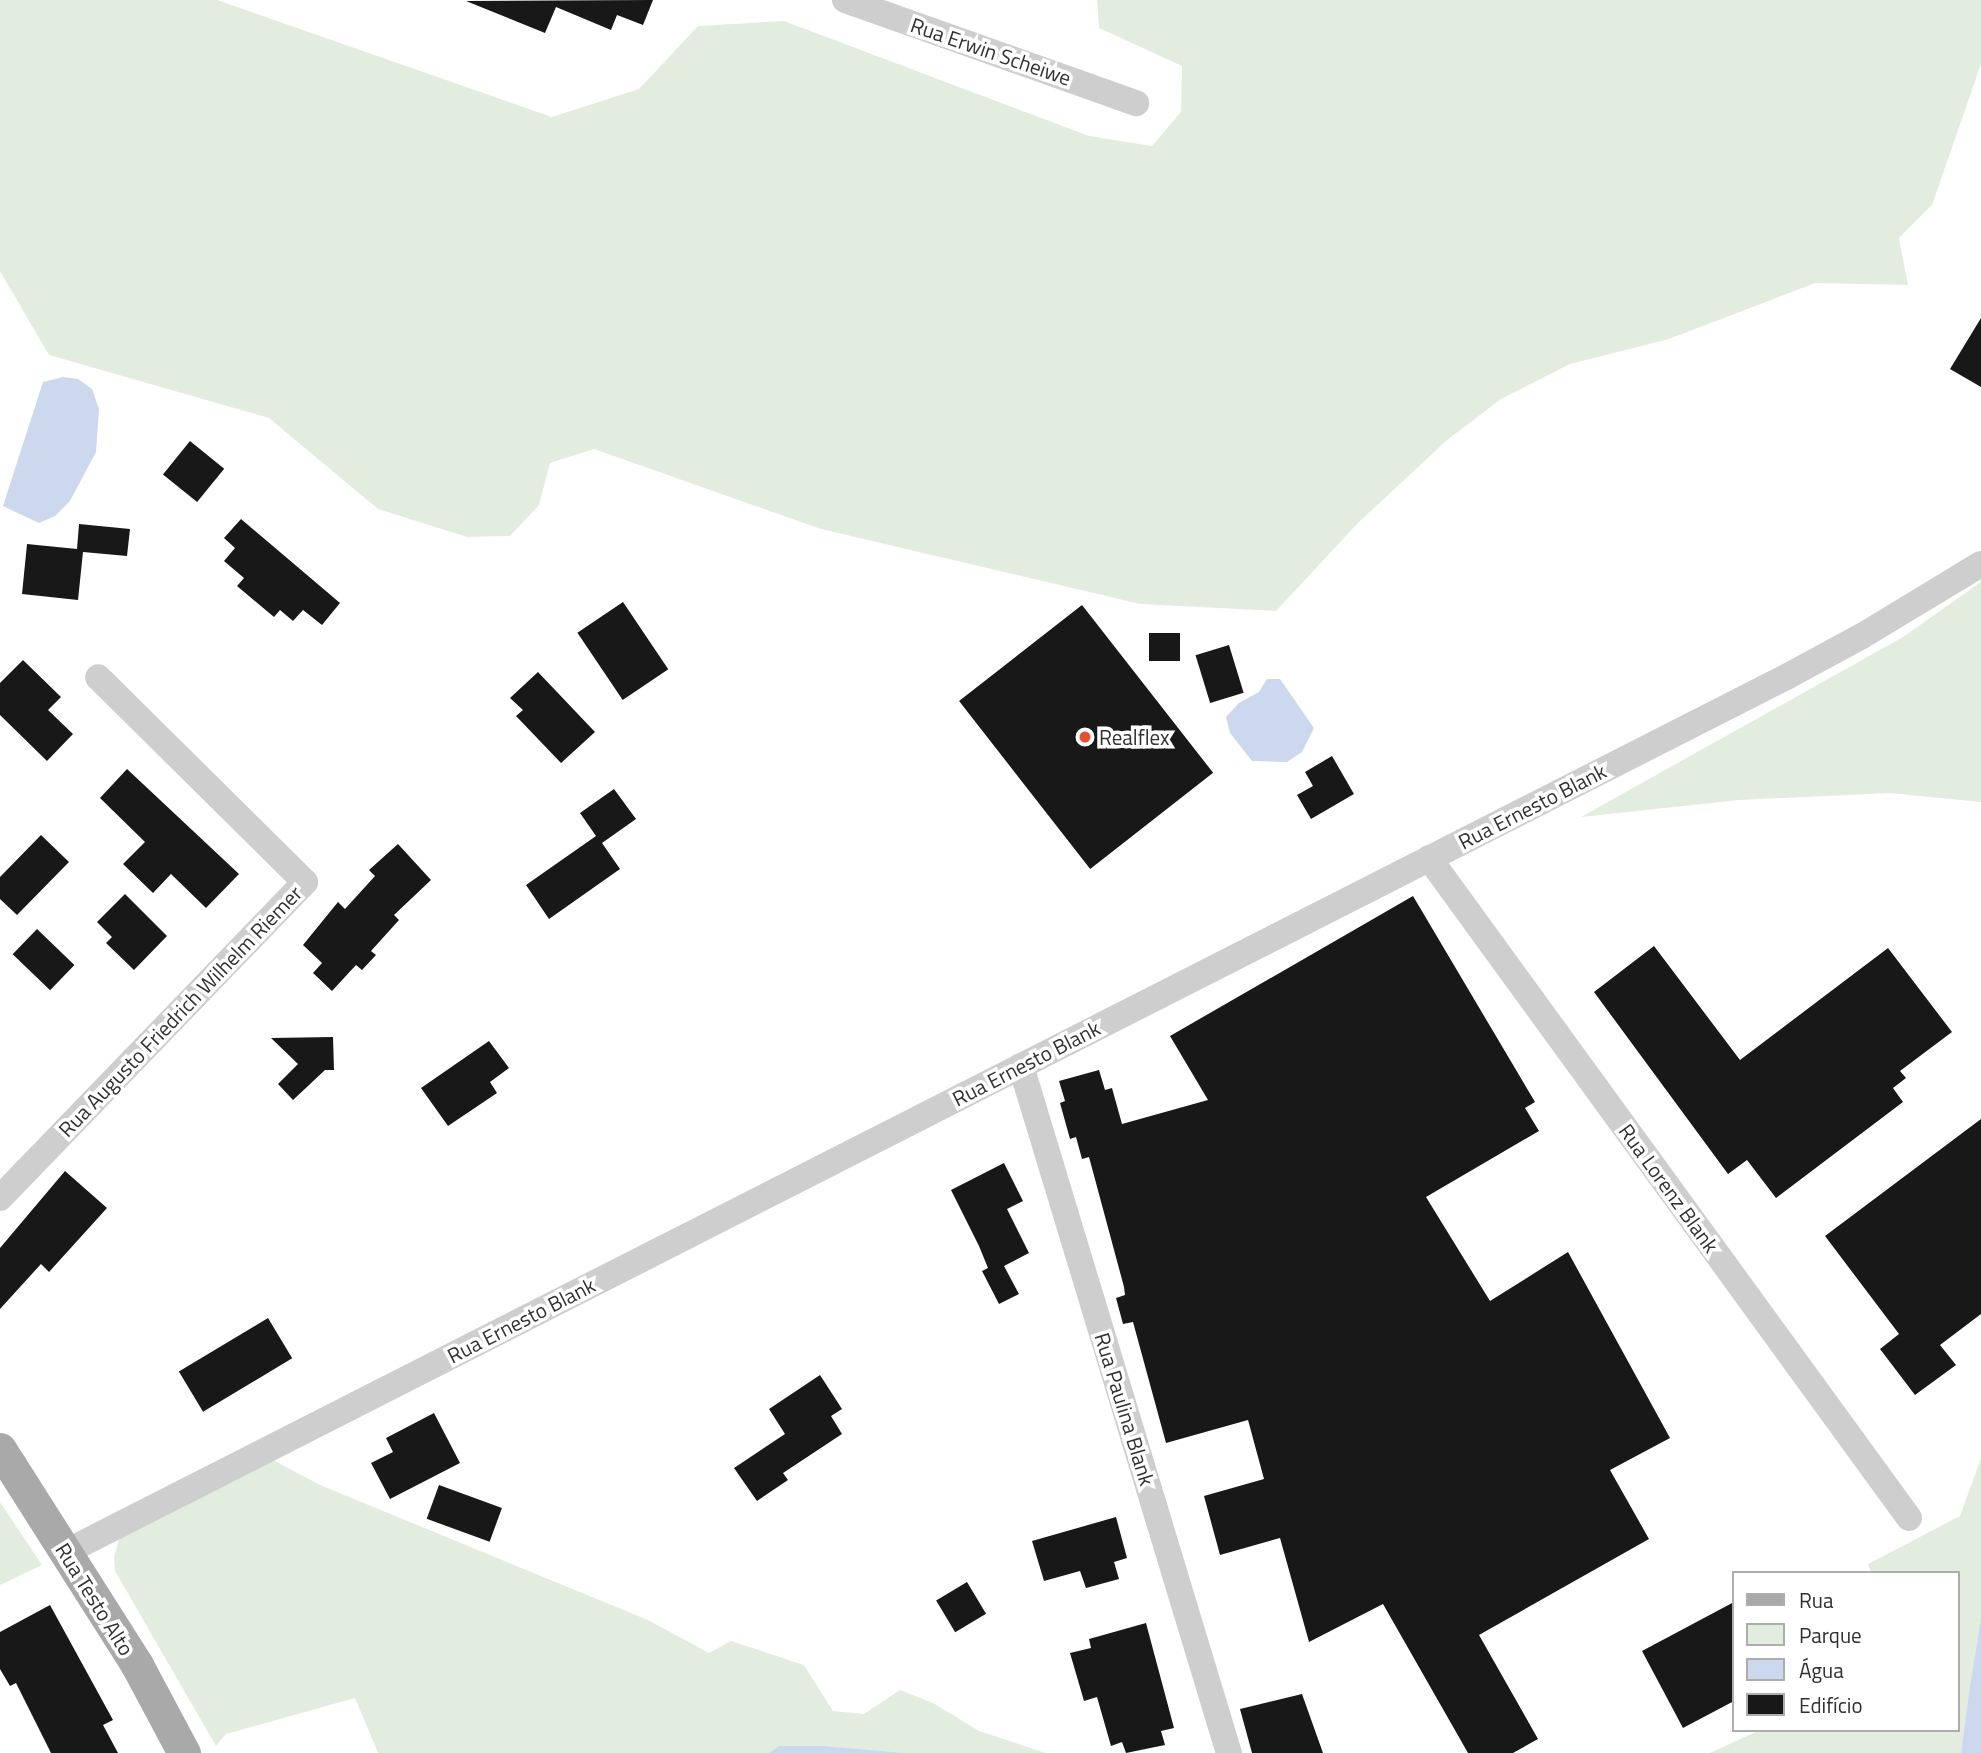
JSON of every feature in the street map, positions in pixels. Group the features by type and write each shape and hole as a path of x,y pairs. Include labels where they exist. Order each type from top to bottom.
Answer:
{"main road":[{"name":"Rua Testo Alto","path":"0,1450 137,1665 184,1753"}],"street":[{"name":"Rua Erwin Scheiwe","path":"845,0 1136,103"},
{"name":"Rua Ernesto Blank","path":"66,1552 1798,670 1981,564"},
{"name":"Rua Augusto Friedrich Wilhelm Riemer","path":"0,1198 305,882 99,677"},
{"name":"Rua Lorenz Blank","path":"1429,858 1909,1517"},
{"name":"Rua Paulina Blank","path":"1021,1066 1229,1753"}],"green space":[{"path":"0,0 217,0 552,117 639,89 698,26 784,21 1089,136 1152,146 1181,112 1182,66 1099,28 1097,0 1981,0 1981,64 1932,205 1899,238 1908,285 1815,283 1669,339 1570,364 1501,399 1447,440 1358,523 1276,611 1140,604 821,529 594,449 550,463 539,505 510,536 467,537 378,509 269,418 49,355 0,271"},
{"path":"1981,582 1981,802 1890,793 1739,800 1581,817 1903,637"},
{"path":"1981,1458 1981,1618 1961,1753 1710,1753 1756,1732 1960,1732 1960,1571 1870,1571 1868,1564 1960,1516"},
{"path":"273,1460 320,1485 648,1620 709,1653 731,1641 804,1665 833,1711 864,1714 900,1690 933,1703 979,1731 1046,1753 904,1753 779,1746 769,1753 378,1753 355,1698 226,1734 216,1746 115,1571 114,1557 119,1539"},
{"path":"0,1502 42,1565 0,1585"}],"water":[{"path":"63,377 78,379 92,389 99,409 96,452 70,501 55,516 39,523 3,506 43,382"},
{"path":"1267,679 1280,679 1314,728 1302,752 1287,762 1252,761 1230,733 1226,717 1239,703 1259,692"},
{"path":"1981,1618 1981,1753 1961,1753 1970,1687"},
{"path":"779,1746 823,1746 904,1753 769,1753"}],"building":[{"path":"653,0 643,25 617,15 611,30 556,7 545,33 466,1"},
{"path":"1981,318 1981,387 1950,369"},
{"path":"190,441 224,469 197,502 163,474"},
{"path":"241,519 340,603 322,625 303,610 293,621 280,610 274,617 237,586 244,578 224,561 235,548 224,538"},
{"path":"79,524 130,529 127,556 83,552 78,600 22,594 27,544 77,549"},
{"path":"623,602 668,669 623,700 577,633"},
{"name":"Realflex","path":"1082,605 1213,773 1090,869 959,701"},
{"path":"1149,633 1180,633 1180,661 1149,661"},
{"path":"1229,645 1244,693 1210,703 1196,655"},
{"path":"23,660 61,697 48,710 73,734 47,761 0,715 0,683"},
{"path":"538,672 595,732 561,763 516,716 523,710 510,698"},
{"path":"1332,756 1354,794 1311,819 1297,795 1313,786 1305,772"},
{"path":"127,769 239,874 206,908 171,874 153,893 123,864 145,842 100,798"},
{"path":"614,789 636,819 602,843 620,869 549,919 526,885 596,836 580,813"},
{"path":"41,835 69,862 17,915 0,899 0,877"},
{"path":"398,844 431,880 394,915 399,920 371,951 376,955 362,970 356,965 332,991 313,973 322,963 303,945 338,902 345,909 375,876 369,870"},
{"path":"125,894 167,936 134,970 106,943 112,937 97,922"},
{"path":"1413,896 1535,1102 1525,1108 1539,1131 1426,1197 1490,1301 1568,1252 1670,1438 1610,1470 1649,1539 1479,1635 1538,1739 1513,1753 1468,1753 1383,1604 1309,1642 1280,1538 1220,1555 1204,1496 1264,1479 1248,1420 1166,1443 1133,1322 1123,1324 1116,1298 1125,1295 1124,1287 1089,1157 1082,1159 1076,1137 1070,1139 1060,1103 1065,1101 1059,1081 1099,1070 1105,1090 1112,1088 1122,1124 1208,1100 1170,1036"},
{"path":"37,929 74,965 50,990 13,954"},
{"path":"1654,946 1740,1060 1888,948 1952,1032 1900,1071 1906,1078 1893,1088 1903,1102 1776,1198 1747,1160 1728,1174 1594,992"},
{"path":"333,1037 334,1070 325,1070 293,1100 278,1084 298,1064 271,1038"},
{"path":"489,1041 509,1068 490,1082 497,1093 448,1126 421,1088"},
{"path":"1981,1119 1981,1314 1940,1345 1956,1365 1915,1395 1880,1349 1899,1334 1825,1236"},
{"path":"1004,1163 1023,1201 1007,1209 1029,1253 1004,1266 1019,1294 999,1304 982,1271 988,1268 979,1246 951,1190"},
{"path":"65,1171 107,1208 49,1272 41,1264 0,1309 0,1248"},
{"path":"268,1318 292,1358 203,1412 179,1372"},
{"path":"820,1375 842,1409 831,1416 842,1434 783,1473 788,1480 757,1501 734,1468 785,1434 769,1409"},
{"path":"434,1413 460,1463 390,1499 371,1463 393,1452 386,1438"},
{"path":"439,1485 502,1508 490,1542 427,1519"},
{"path":"1116,1517 1127,1558 1114,1562 1119,1579 1086,1588 1080,1571 1044,1581 1032,1541"},
{"path":"967,1582 986,1614 955,1632 936,1601"},
{"path":"1732,1603 1732,1702 1683,1728 1642,1651"},
{"path":"50,1605 113,1720 103,1725 118,1753 51,1753 16,1683 10,1686 0,1669 0,1632"},
{"path":"1146,1623 1174,1728 1161,1731 1165,1745 1126,1753 1122,1742 1111,1746 1097,1697 1084,1701 1070,1653 1091,1648 1089,1639"},
{"path":"1302,1694 1323,1753 1252,1753 1240,1709"}],"place":[{"name":"Realflex","path":"1085,737"}]}
